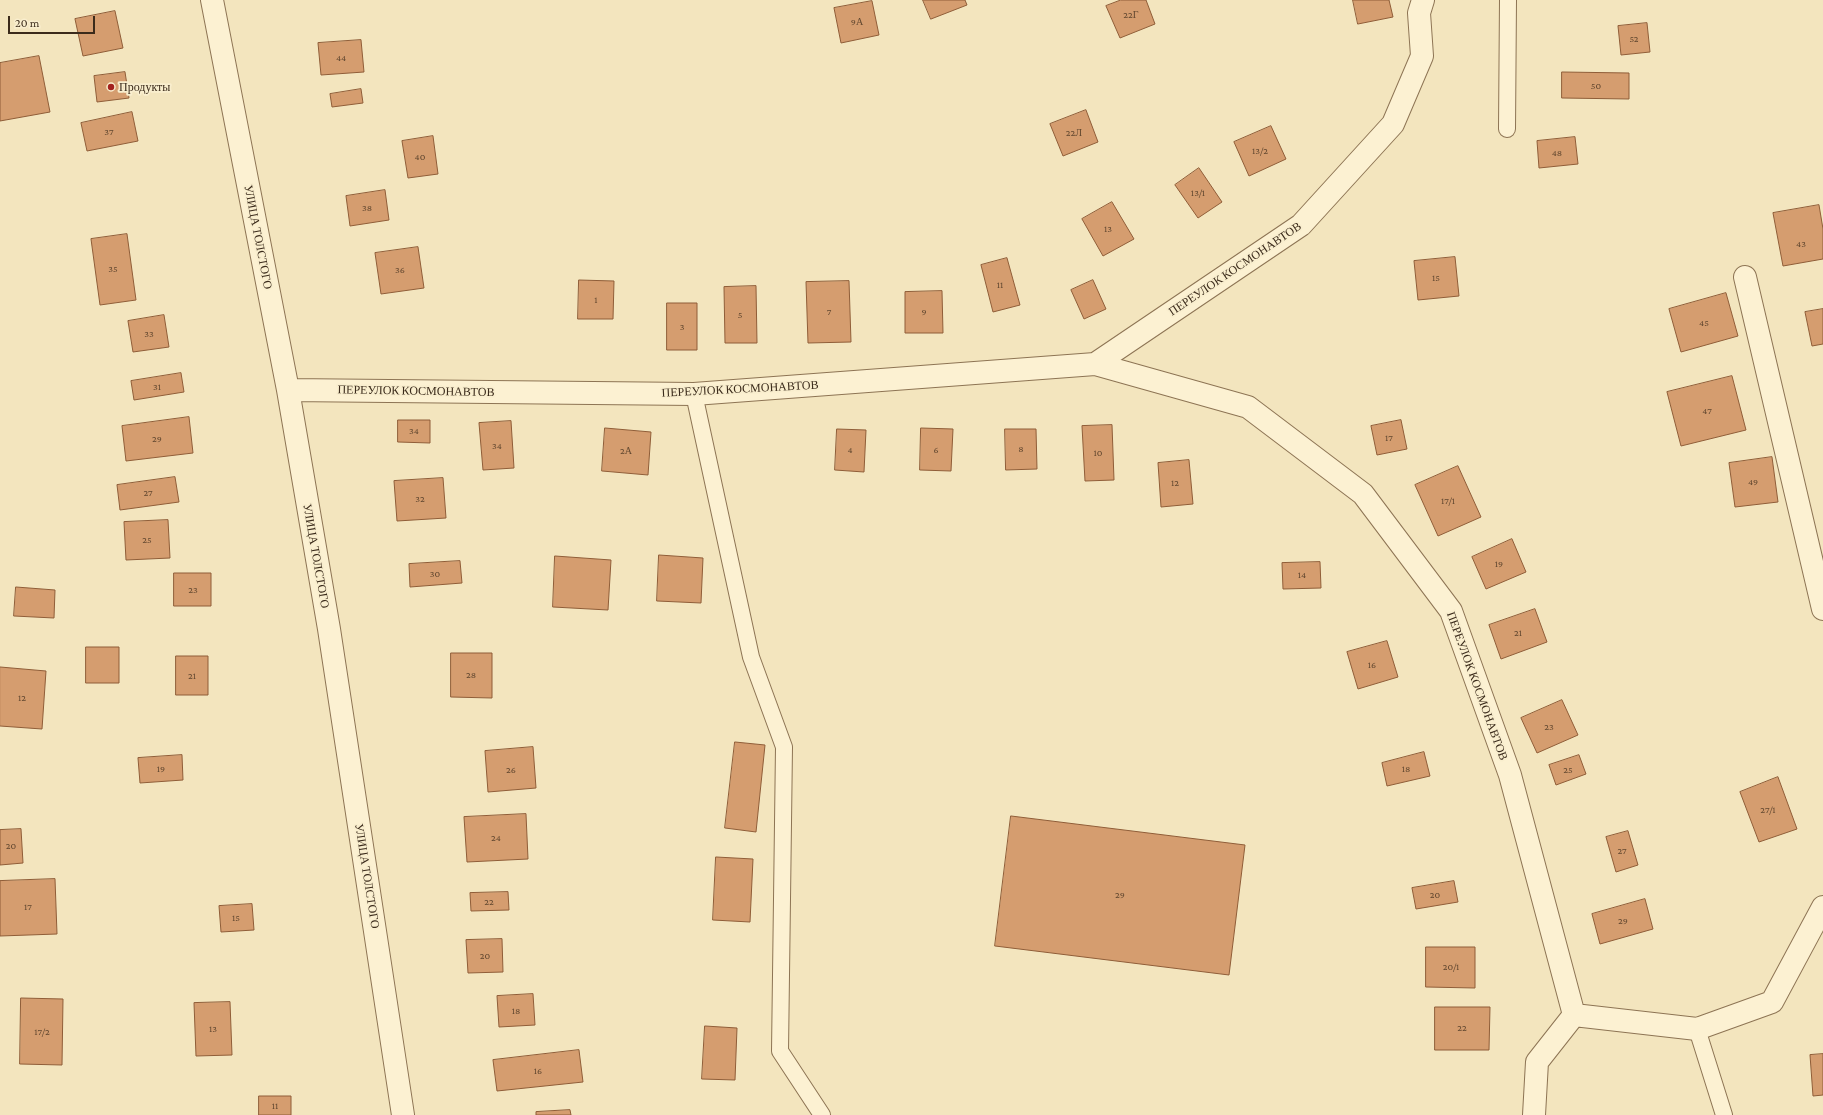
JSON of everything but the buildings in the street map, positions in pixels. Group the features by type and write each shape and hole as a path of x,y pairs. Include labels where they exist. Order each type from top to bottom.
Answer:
{"street":[{"name":"УЛИЦА ТОЛСТОГО","path":"212,0 288,390 329,629 403,1115"},
{"name":"ПЕРЕУЛОК КОСМОНАВТОВ","path":"1095,364 1301,225 1393,124 1422,56 1419,13 1423,0"},
{"path":"1745,278 1823,609"},
{"name":"ПЕРЕУЛОК КОСМОНАВТОВ","path":"288,390 694,394 1095,364 1248,407 1363,494 1451,611 1510,775 1574,1015"},
{"path":"1534,1115 1537,1062 1574,1015 1697,1029 1772,1002 1823,907"}],"lane":[{"path":"1507,129 1508,0"},
{"path":"694,394 751,658 784,747 780,1051 822,1115"},
{"path":"1697,1029 1724,1115"}],"place":[{"name":"Продукты","path":"111,87"}]}
